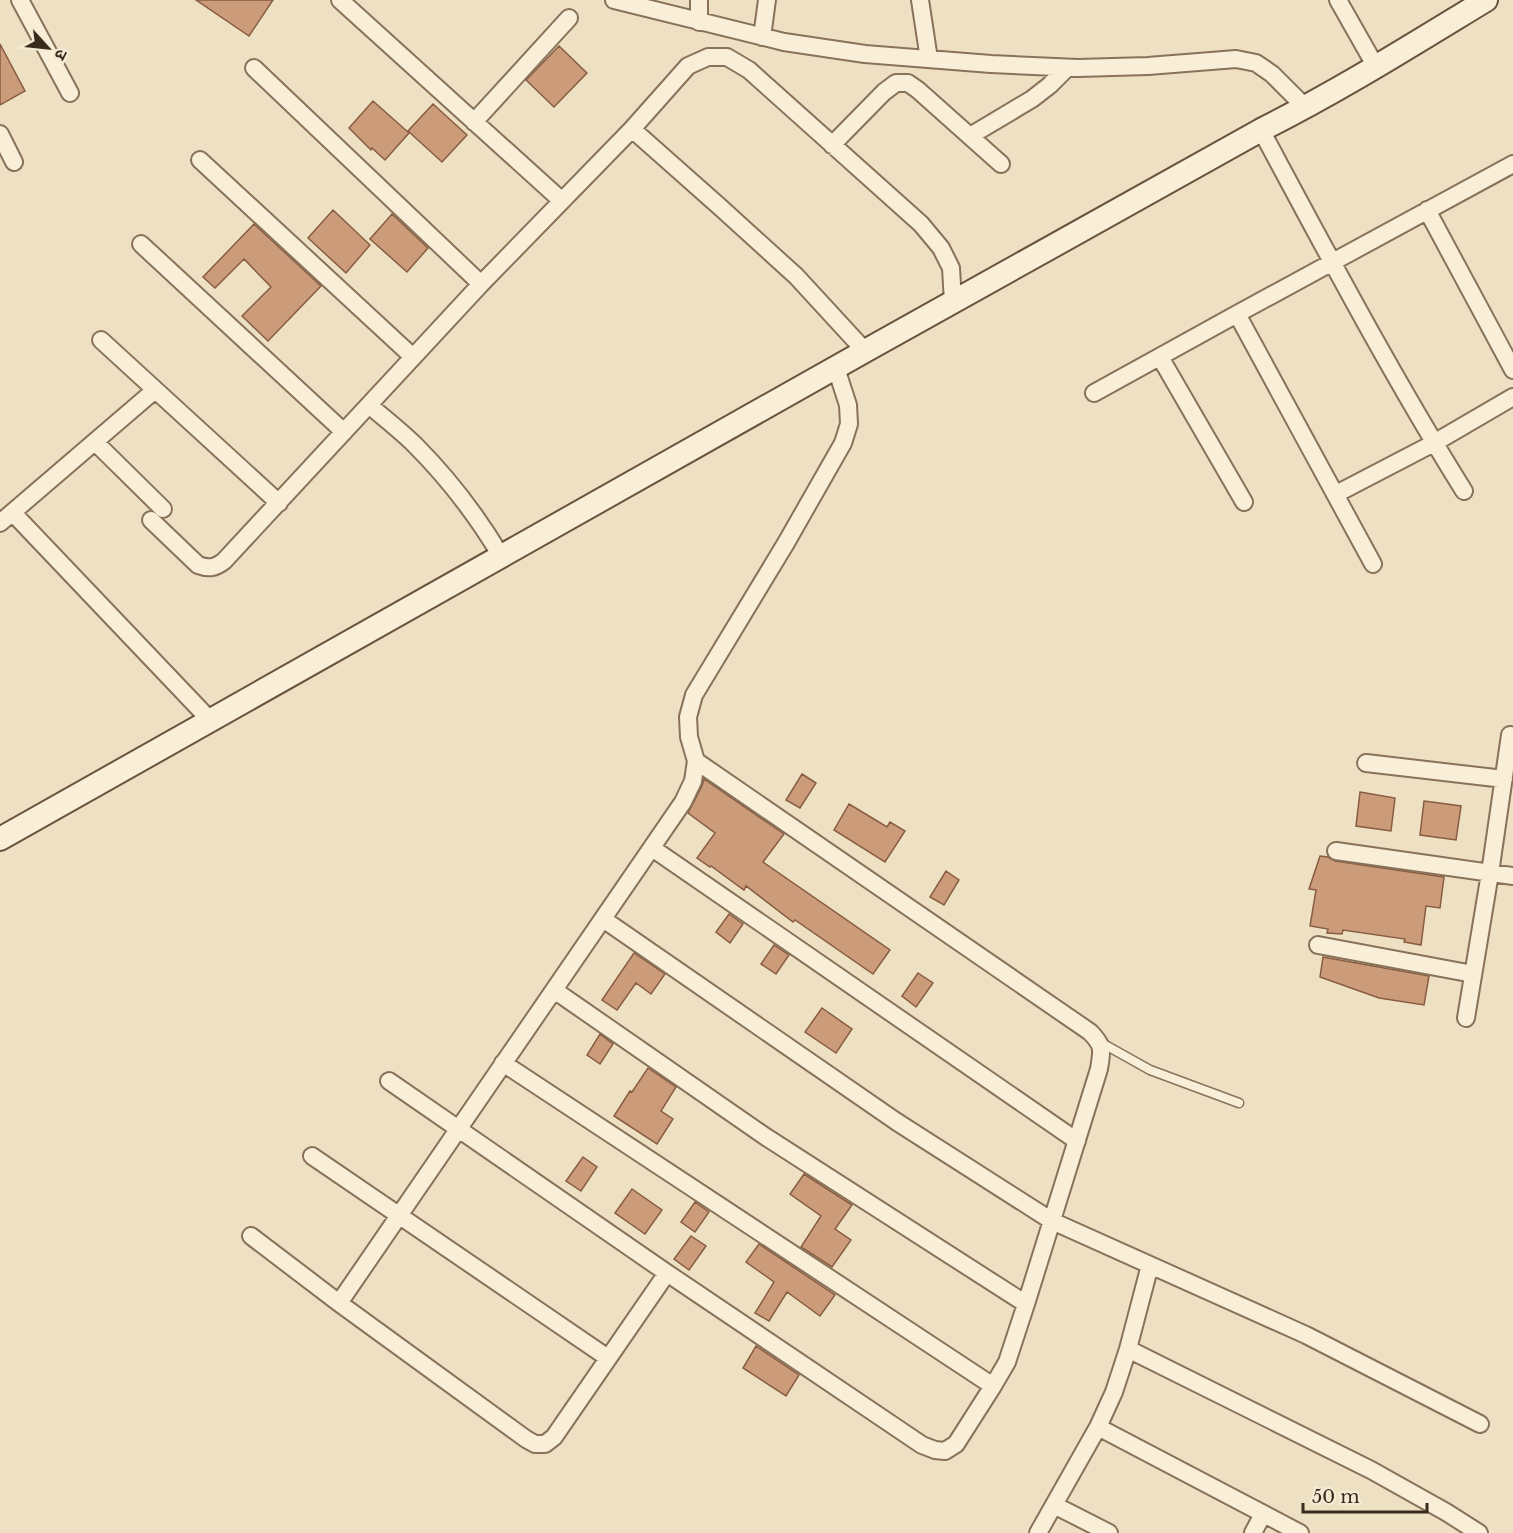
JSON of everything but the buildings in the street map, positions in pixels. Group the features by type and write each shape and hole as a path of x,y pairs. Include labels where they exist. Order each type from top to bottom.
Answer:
{"street":[{"path":"20,0 70,93"},
{"path":"340,0 562,201"},
{"path":"614,0 784,42 865,54 1067,68 1148,66 1236,59 1256,63 1272,74 1305,107"},
{"path":"699,0 699,22"},
{"path":"762,37 767,0"},
{"path":"920,0 929,59"},
{"path":"1338,0 1376,67"},
{"path":"0,839 491,540 836,368 1376,67 1486,0"},
{"path":"474,122 569,18"},
{"path":"95,442 198,565 206,568 216,567 481,284 632,129 688,66 708,57 727,57 750,70 921,224 941,248 951,268 953,302"},
{"path":"254,68 481,284"},
{"path":"970,136 1032,99 1067,68"},
{"path":"832,145 884,92 896,83 908,83 1001,164"},
{"path":"632,129 796,276 865,351"},
{"path":"1261,130 1332,262 1434,443 1464,491"},
{"path":"0,134 14,162"},
{"path":"200,160 413,357"},
{"path":"1094,393 1513,164"},
{"path":"1427,210 1513,370"},
{"path":"141,244 344,432"},
{"path":"1237,314 1373,564"},
{"path":"101,340 279,502"},
{"path":"1160,357 1244,502"},
{"path":"339,1303 683,802 693,781 696,761 689,737 688,717 694,695 843,443 849,424 848,405 836,368"},
{"path":"155,390 6,518 204,713"},
{"path":"1336,494 1434,443 1513,397"},
{"path":"369,405 414,444 444,478 491,540"},
{"path":"1466,1018 1510,735"},
{"path":"389,1081 922,1445 945,1451 956,1444 1007,1362 1099,1069 1100,1042 1090,1032 696,761"},
{"path":"1366,763 1504,779"},
{"path":"652,848 1077,1141"},
{"path":"1336,851 1513,876"},
{"path":"603,919 897,1122 1052,1221 1306,1335 1480,1424"},
{"path":"1318,945 1473,974"},
{"path":"554,990 766,1137 1026,1304"},
{"path":"503,1063 993,1386"},
{"path":"312,1156 608,1358"},
{"path":"251,1236 339,1303 535,1444 545,1444 554,1437 667,1273"},
{"path":"1038,1533 1098,1427 1114,1392 1150,1265"},
{"path":"1128,1349 1371,1470 1479,1533"},
{"path":"1098,1427 1300,1533"},
{"path":"1054,1505 1109,1533"},
{"path":"1253,1533 1263,1514"}],"lane":[{"path":"1100,1042 1150,1070 1239,1103"}]}
